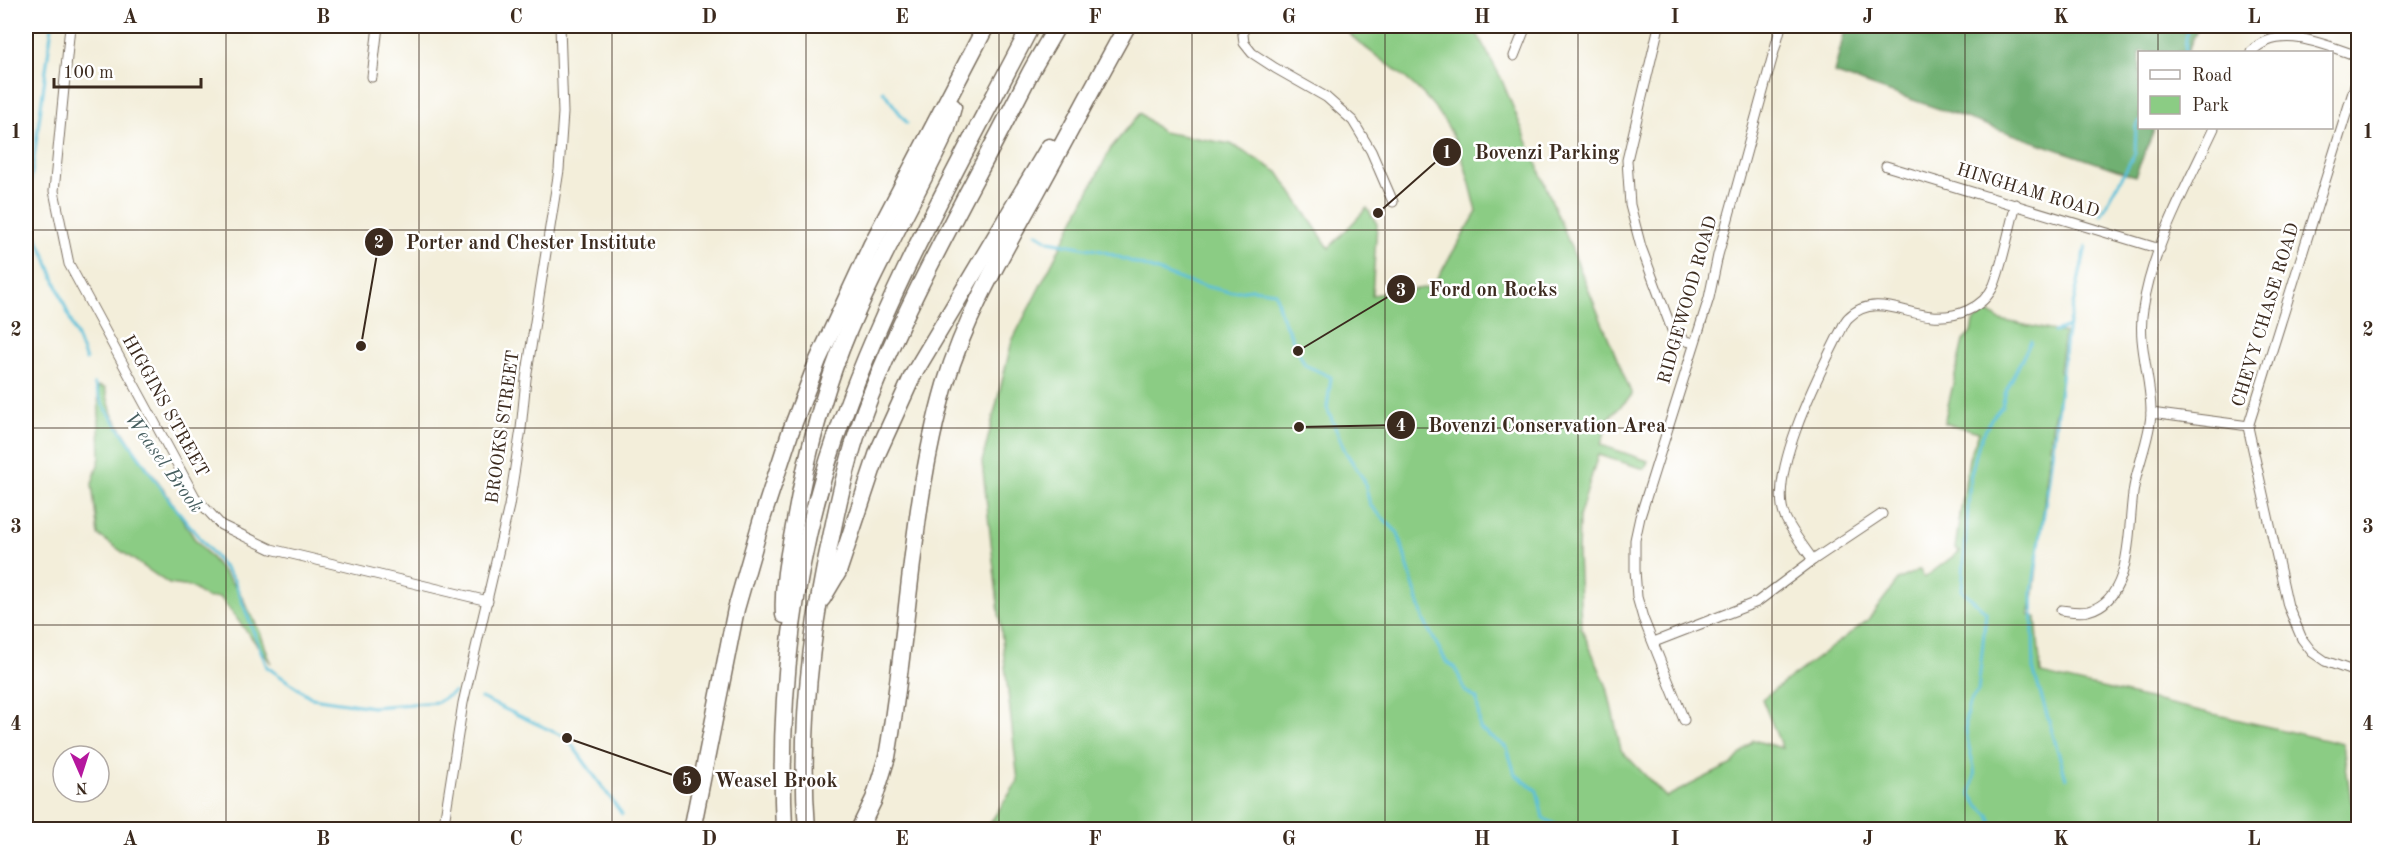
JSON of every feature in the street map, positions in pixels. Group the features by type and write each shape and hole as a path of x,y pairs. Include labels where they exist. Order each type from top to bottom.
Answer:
{"highway":[{"path":"692,830 736,609 790,433 818,360 871,246 986,26"},
{"path":"784,830 782,724 787,655 794,601 822,481 847,405 912,256 1031,26"},
{"path":"807,830 806,704 816,610 840,494 864,411 904,320 1057,26"},
{"path":"859,830 874,799 887,757 927,461 945,384 959,342 987,280 1127,26"},
{"path":"787,655 783,598 803,479 822,405 841,349 946,132 961,77"},
{"path":"816,610 838,572 878,452 913,375 1036,168 1080,98 1093,85"}],"street":[{"name":"HIGGINS STREET","path":"70,26 54,191 69,264 195,497 222,525 271,549 488,601"},
{"path":"372,77 378,26"},
{"name":"BROOKS STREET","path":"443,830 463,703 509,506 526,379 559,170 563,102 560,26"},
{"path":"1242,26 1244,42 1252,53 1326,97 1353,121 1371,151 1394,202"},
{"path":"1514,56 1526,26"},
{"path":"1659,26 1627,160 1629,194 1641,247 1672,330 1694,344"},
{"name":"RIDGEWOOD ROAD","path":"1684,720 1643,618 1637,597 1635,540 1640,517 1708,298 1781,26"},
{"path":"2252,51 2271,40 2290,37 2309,40 2358,56"},
{"name":"CHEVY CHASE ROAD","path":"2358,76 2249,426 2288,606 2302,639 2312,652 2325,661 2358,673"},
{"path":"2061,610 2079,612 2097,607 2113,594 2118,585 2128,545 2135,482 2151,413 2142,347 2141,322 2145,295 2160,249 2214,129"},
{"name":"HINGHAM ROAD","path":"1886,166 2160,249"},
{"path":"1813,560 1785,517 1780,497 1782,475 1789,451 1848,318 1862,309 1881,305 1930,316 1963,313 1978,305 1993,286 2016,204"},
{"path":"2151,413 2249,426"},
{"path":"1654,642 1757,602 1813,560 1882,514"}],"green space":[{"path":"1342,26 1473,26 1501,78 1632,395 1609,418 1601,445 1648,461 1645,469 1598,455 1579,517 1581,627 1607,687 1621,750 1666,797 1732,764 1753,740 1782,748 1762,699 1868,620 1898,580 1920,569 1924,578 1960,551 1955,548 1969,458 1979,432 1944,423 1963,341 1971,333 1973,322 1988,312 2000,320 2064,333 2058,401 2053,421 2034,593 2029,615 2036,617 2041,674 2343,744 2351,801 2358,814 2358,829 986,829 1018,781 982,462 1012,341 1111,148 1140,113 1162,132 1231,144 1278,172 1329,248 1367,208 1377,224 1372,295 1432,287 1477,212 1466,169 1452,134 1431,102"},
{"path":"1846,26 2199,26 2187,51 2138,51 2138,129 2155,129 2135,176 1834,73"},
{"path":"98,386 105,388 112,414 194,538 239,591 260,632 271,663 220,597 207,598 191,587 169,584 98,535 92,484 100,458"}],"waterway":[{"name":"Weasel Brook","path":"52,26 26,216 45,255 86,360"},
{"path":"2185,51 2187,26"},
{"path":"883,91 907,123"},
{"path":"2101,215 2135,153 2138,124"},
{"path":"1036,233 1049,241 1102,251 1191,283 1230,292 1252,289 1275,292 1281,315 1305,365 1331,377 1327,408 1345,451 1364,480 1370,505 1398,533 1424,621 1447,663 1455,667 1465,691 1477,699 1480,729 1507,748 1515,774 1537,791 1543,818 1566,830"},
{"path":"2066,778 2034,672 2032,592 2049,480 2066,337 2086,246"},
{"path":"2054,332 2069,327"},
{"path":"1994,830 1989,815 1970,793 1974,771 1966,717 1968,707 1978,691 1986,612 1962,590 1970,478 1979,443 1991,419 2002,406 2006,391 2031,341"},
{"name":"Weasel Brook","path":"94,384 103,405 173,505 234,580 267,667 312,698 372,707 438,702 454,692"},
{"name":"Weasel Brook","path":"481,698 567,738 622,814"}],"place":[{"name":"Bovenzi Parking","path":"1378,213"},
{"name":"Porter and Chester Institute","path":"361,346"},
{"name":"Ford on Rocks","path":"1298,351"},
{"name":"Bovenzi Conservation Area","path":"1299,427"},
{"name":"Weasel Brook","path":"567,738"}]}
